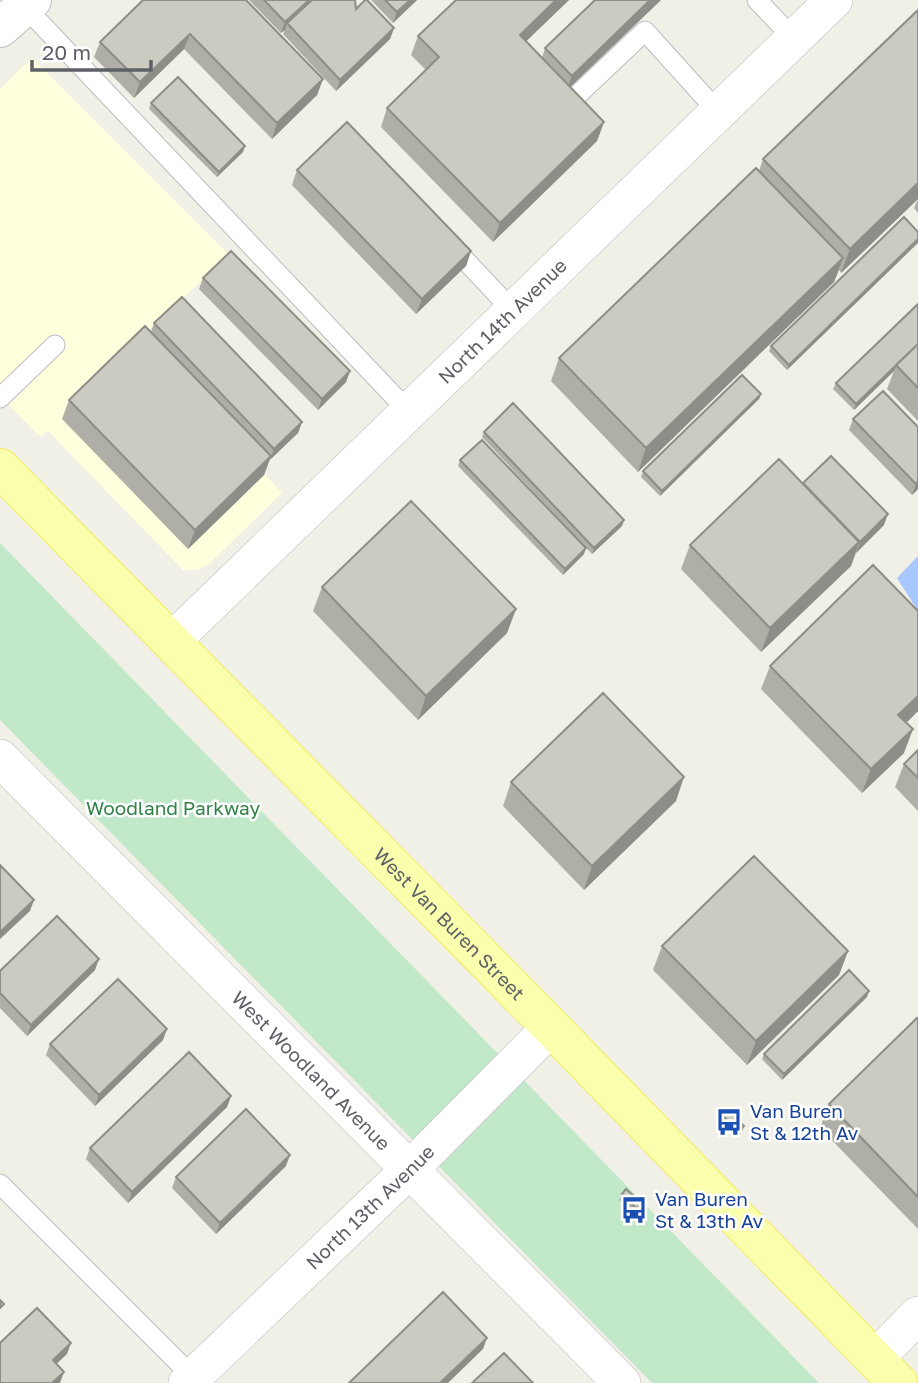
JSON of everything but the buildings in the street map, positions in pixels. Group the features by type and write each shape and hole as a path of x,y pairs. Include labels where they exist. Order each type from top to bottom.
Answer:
{"main road":[{"name":"West Van Buren Street","path":"0,468 886,1371"}],"street":[{"name":"North 14th Avenue","path":"172,641 834,0"},
{"name":"West Woodland Avenue","path":"0,758 622,1383"},
{"name":"North 13th Avenue","path":"194,1381 551,1027"},
{"path":"886,1371 918,1315"}],"lane":[{"path":"757,0 794,39"},
{"path":"19,12 409,412"},
{"path":"570,102 645,31 718,112"},
{"path":"436,229 513,311"},
{"path":"0,398 55,345"},
{"path":"0,1184 194,1381"}],"shaded area":[{"path":"32,58 229,255 139,339 282,493 210,563 198,570 183,570 48,431 42,436 38,435 0,396 0,89"}],"green space":[{"name":"Woodland Parkway","path":"0,543 819,1383 652,1383 0,720"}],"water":[{"path":"918,556 918,611 897,578"}],"place":[{"name":"Van Buren St & 12th Av","path":"729,1122"},
{"name":"Van Buren St & 13th Av","path":"634,1210"}]}
